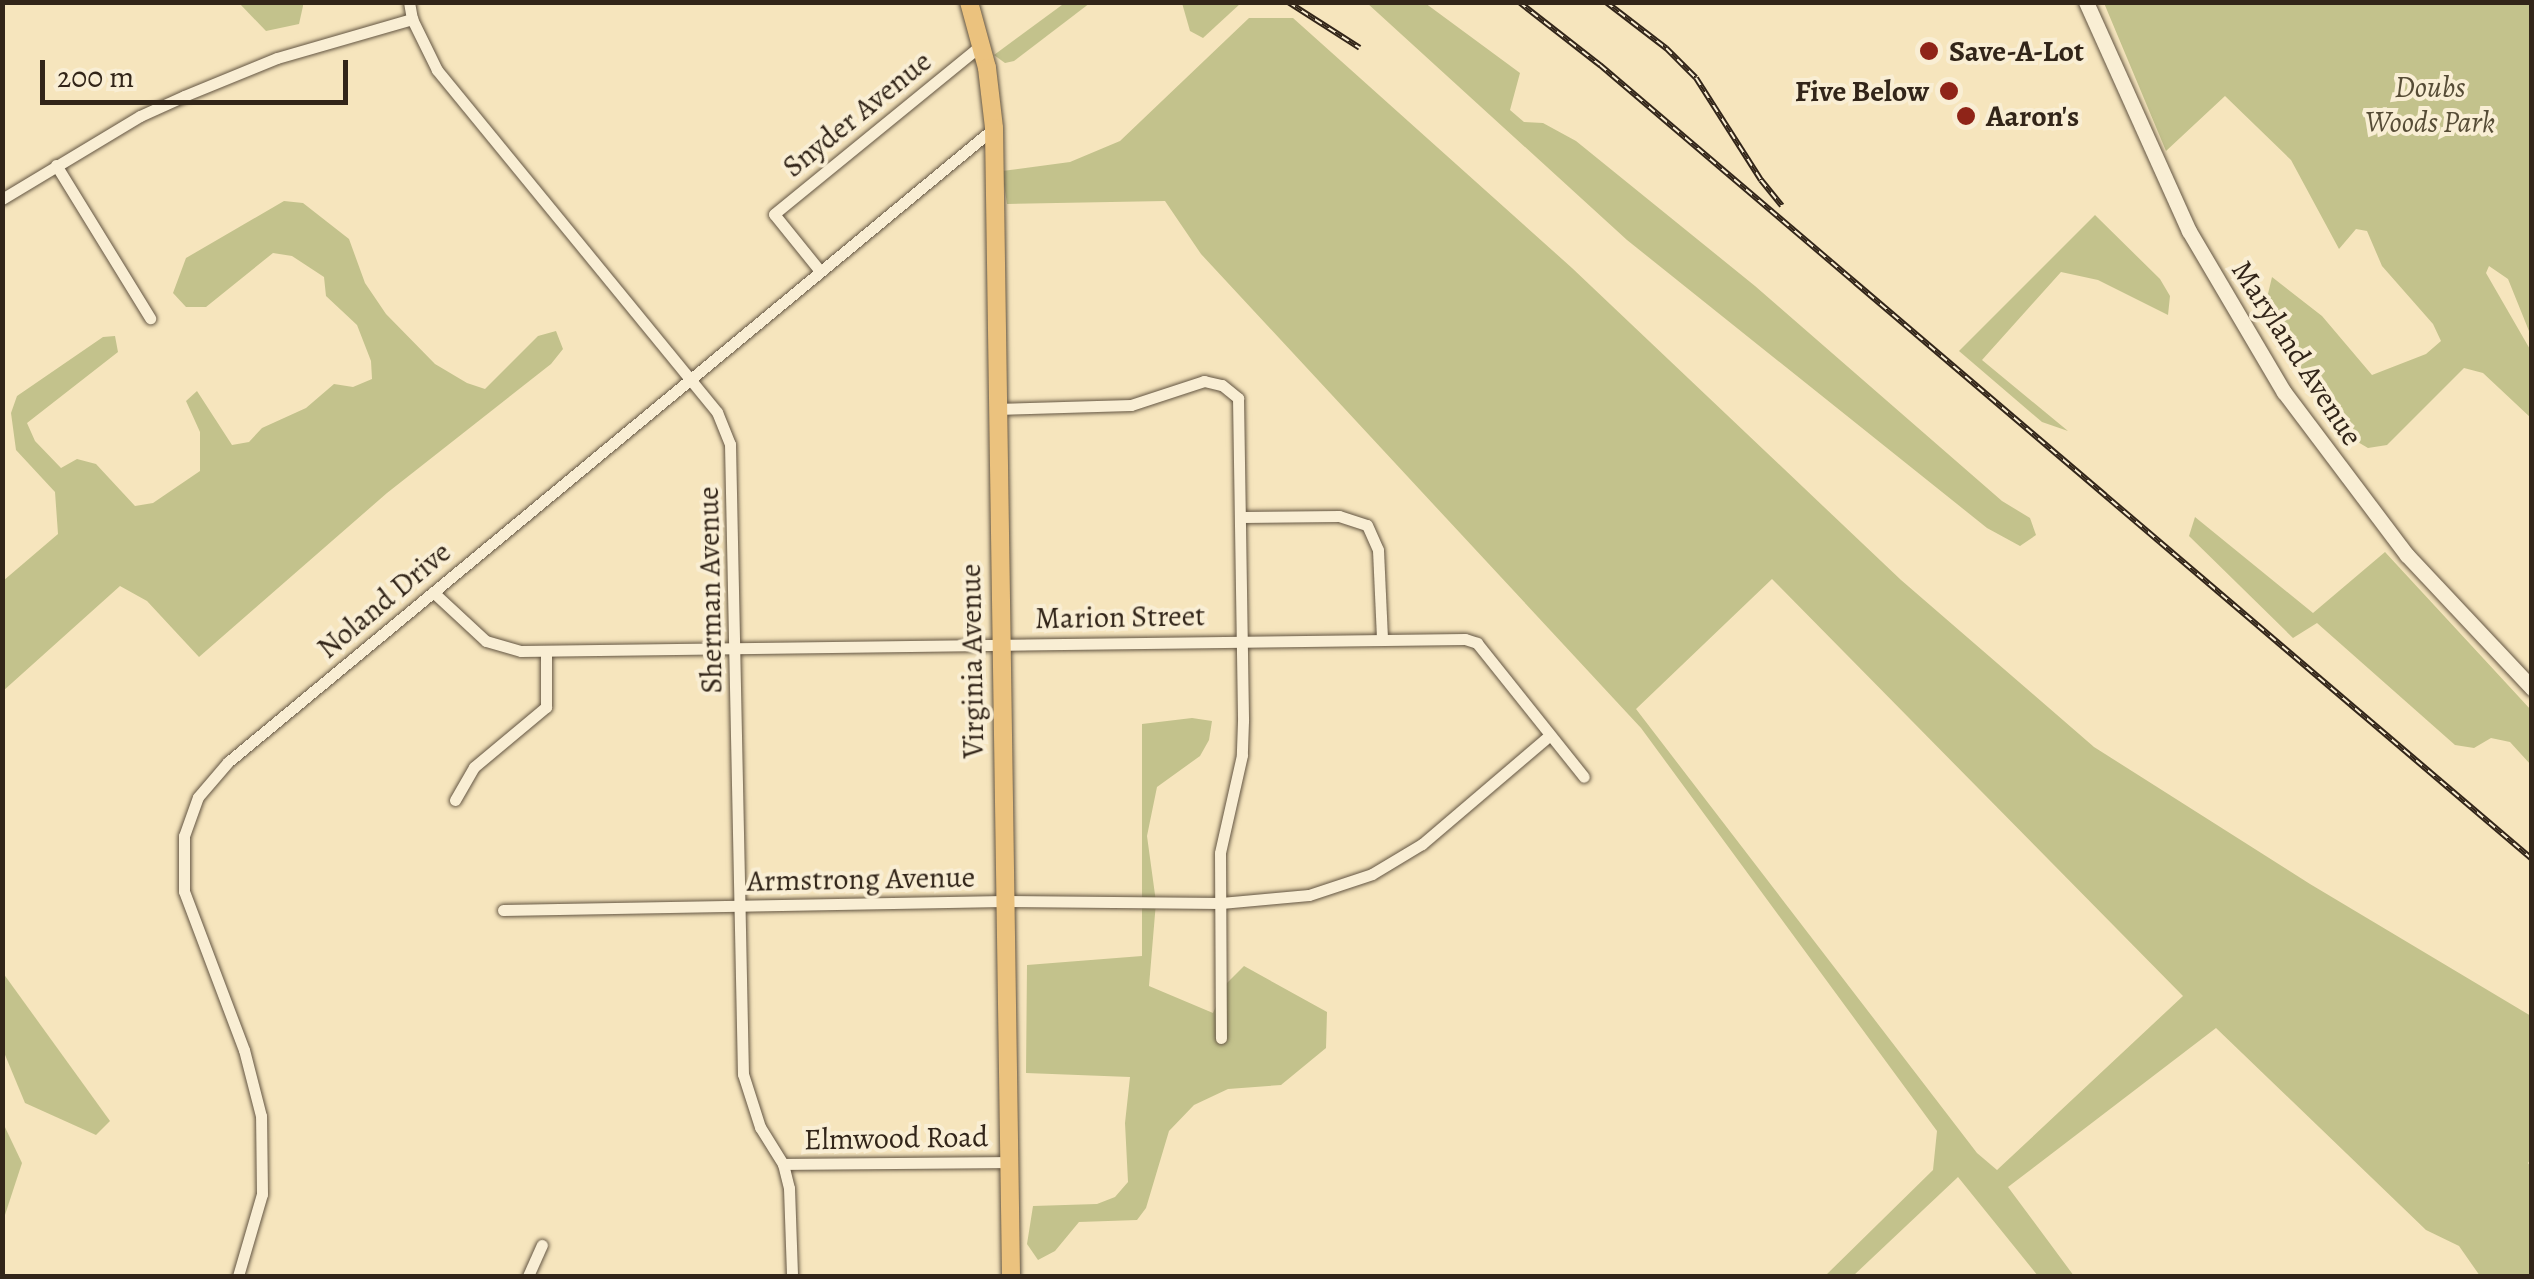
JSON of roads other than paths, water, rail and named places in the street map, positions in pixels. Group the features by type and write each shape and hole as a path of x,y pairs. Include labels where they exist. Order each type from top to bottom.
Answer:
{"main road":[{"name":"Virginia Avenue","path":"958,2 981,45"},
{"name":"Virginia Avenue","path":"969,2 981,45 994,128 1011,1276"},
{"name":"Maryland Avenue","path":"2086,2 2190,231 2284,392 2407,556 2532,688"}],"street":[{"name":"Sherman Avenue","path":"409,2 412,19 452,91 717,412 730,444 742,1074 760,1127 783,1164 791,1212 792,1276"},
{"path":"2,200 140,116 277,58 412,19"},
{"name":"Snyder Avenue","path":"820,271 774,214 981,45"},
{"name":"Noland Drive","path":"238,1276 262,1194 261,1116 248,1063 184,890 182,853 189,816 211,779 994,128"},
{"path":"56,165 150,318"},
{"path":"996,409 1115,408 1149,401 1204,380 1222,385 1238,398 1244,640 1242,755 1220,852 1221,1038"},
{"path":"1242,517 1339,516 1367,525 1378,550 1382,638"},
{"name":"Marion Street","path":"433,592 486,642 546,652 1382,638 1472,640 1584,777"},
{"path":"454,800 474,768 546,707 546,652"},
{"name":"Armstrong Avenue","path":"503,910 1004,901 1220,903 1309,895 1372,874 1422,844 1550,735"},
{"name":"Elmwood Road","path":"783,1164 1009,1162"},
{"path":"528,1276 542,1245"}],"railway":[{"path":"1288,2 1360,48"},
{"path":"1519,2 1600,65 2532,859"},
{"path":"1606,2 1666,48 1696,78 1782,206"}],"place":[{"name":"Save-A-Lot","path":"1929,51"},
{"name":"Five Below","path":"1949,91"},
{"name":"Aaron's","path":"1966,116"}],"park label":[{"name":"Doubs Woods Park","path":"2430,104"}]}
